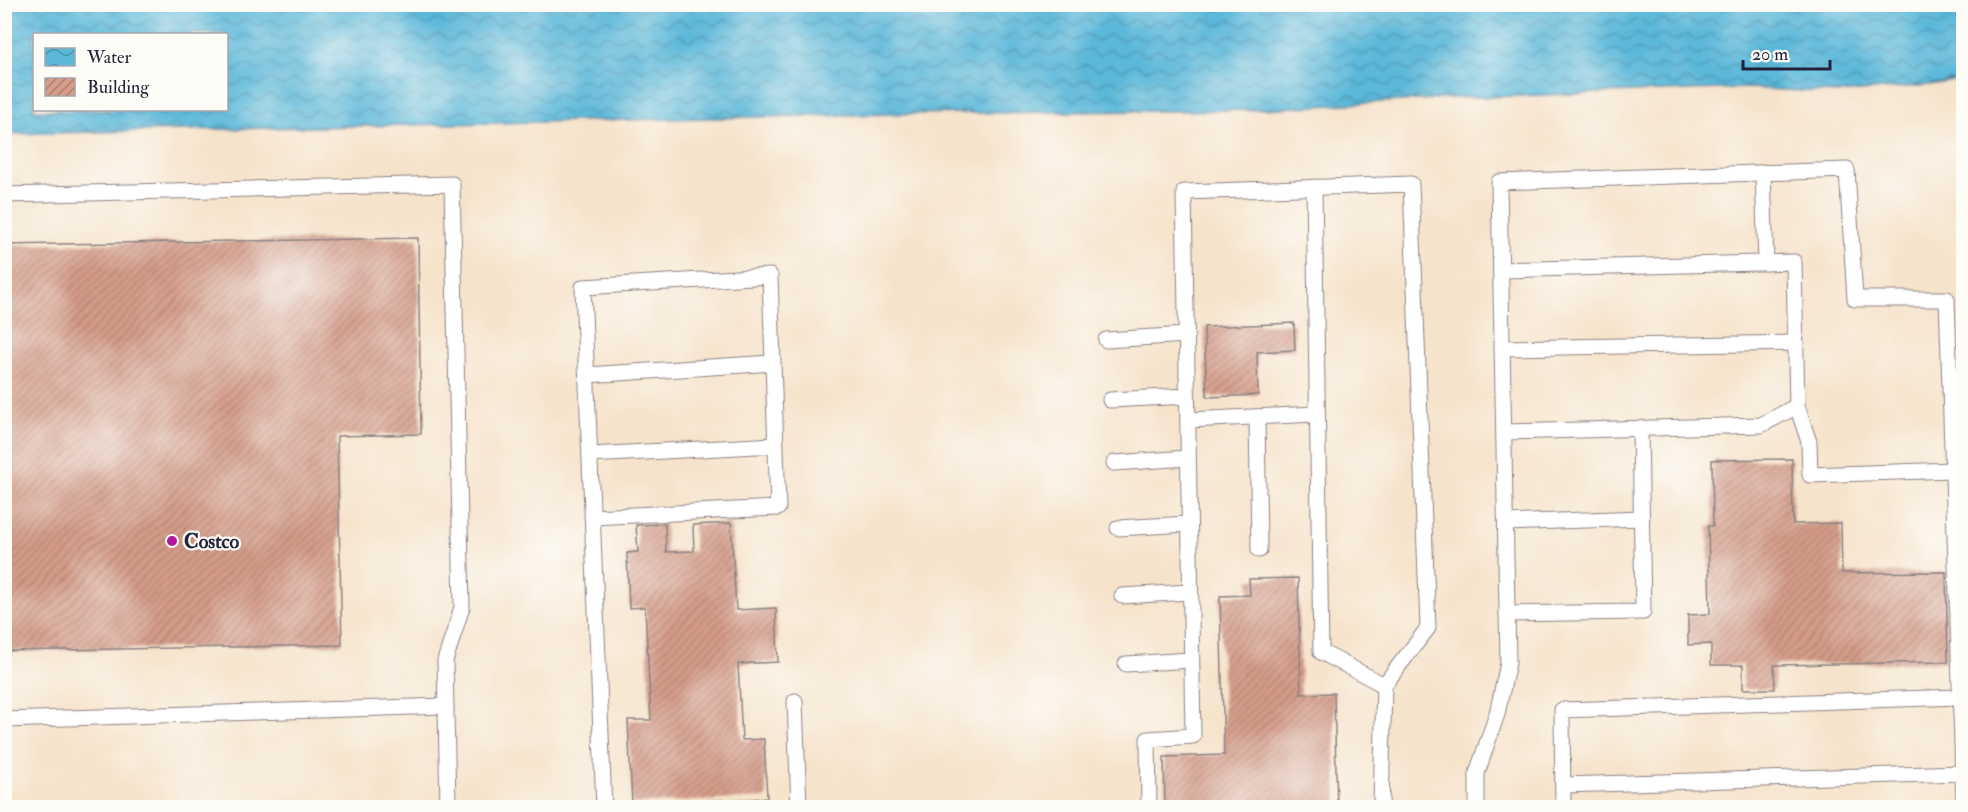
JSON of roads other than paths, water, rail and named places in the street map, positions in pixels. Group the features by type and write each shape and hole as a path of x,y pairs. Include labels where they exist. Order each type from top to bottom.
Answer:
{"lane":[{"path":"1477,807 1477,773 1497,714 1508,663 1499,182 1847,170 1855,299 1947,299 1964,801"},
{"path":"1763,172 1766,263"},
{"path":"4,195 452,184 462,607 445,660 448,807"},
{"path":"1149,807 1148,739 1193,736 1184,192 1411,184 1428,628 1384,685 1381,807"},
{"path":"1314,188 1321,652 1384,685"},
{"path":"1501,270 1794,262 1797,406 1809,442 1810,475 1953,470"},
{"path":"592,517 778,508 770,276 583,287 587,375 592,517 604,807"},
{"path":"1106,340 1187,335"},
{"path":"1502,348 1796,343"},
{"path":"587,375 773,363"},
{"path":"1110,400 1187,396"},
{"path":"1504,432 1761,425 1797,406"},
{"path":"1188,420 1317,414"},
{"path":"1257,417 1259,550"},
{"path":"1507,614 1643,612 1641,428"},
{"path":"590,456 775,445"},
{"path":"1114,463 1188,458"},
{"path":"1506,523 1642,518"},
{"path":"1118,528 1190,524"},
{"path":"1122,596 1190,592"},
{"path":"1126,664 1191,660"},
{"path":"1563,807 1562,710 1960,697"},
{"path":"795,701 799,807"},
{"path":"4,720 446,706"},
{"path":"1563,785 1963,773"}],"water":[{"path":"1963,4 1963,79 1929,85 1838,93 1749,88 1453,98 1244,110 896,114 5,134 5,5"}],"place":[{"name":"Costco","path":"172,541"}]}
